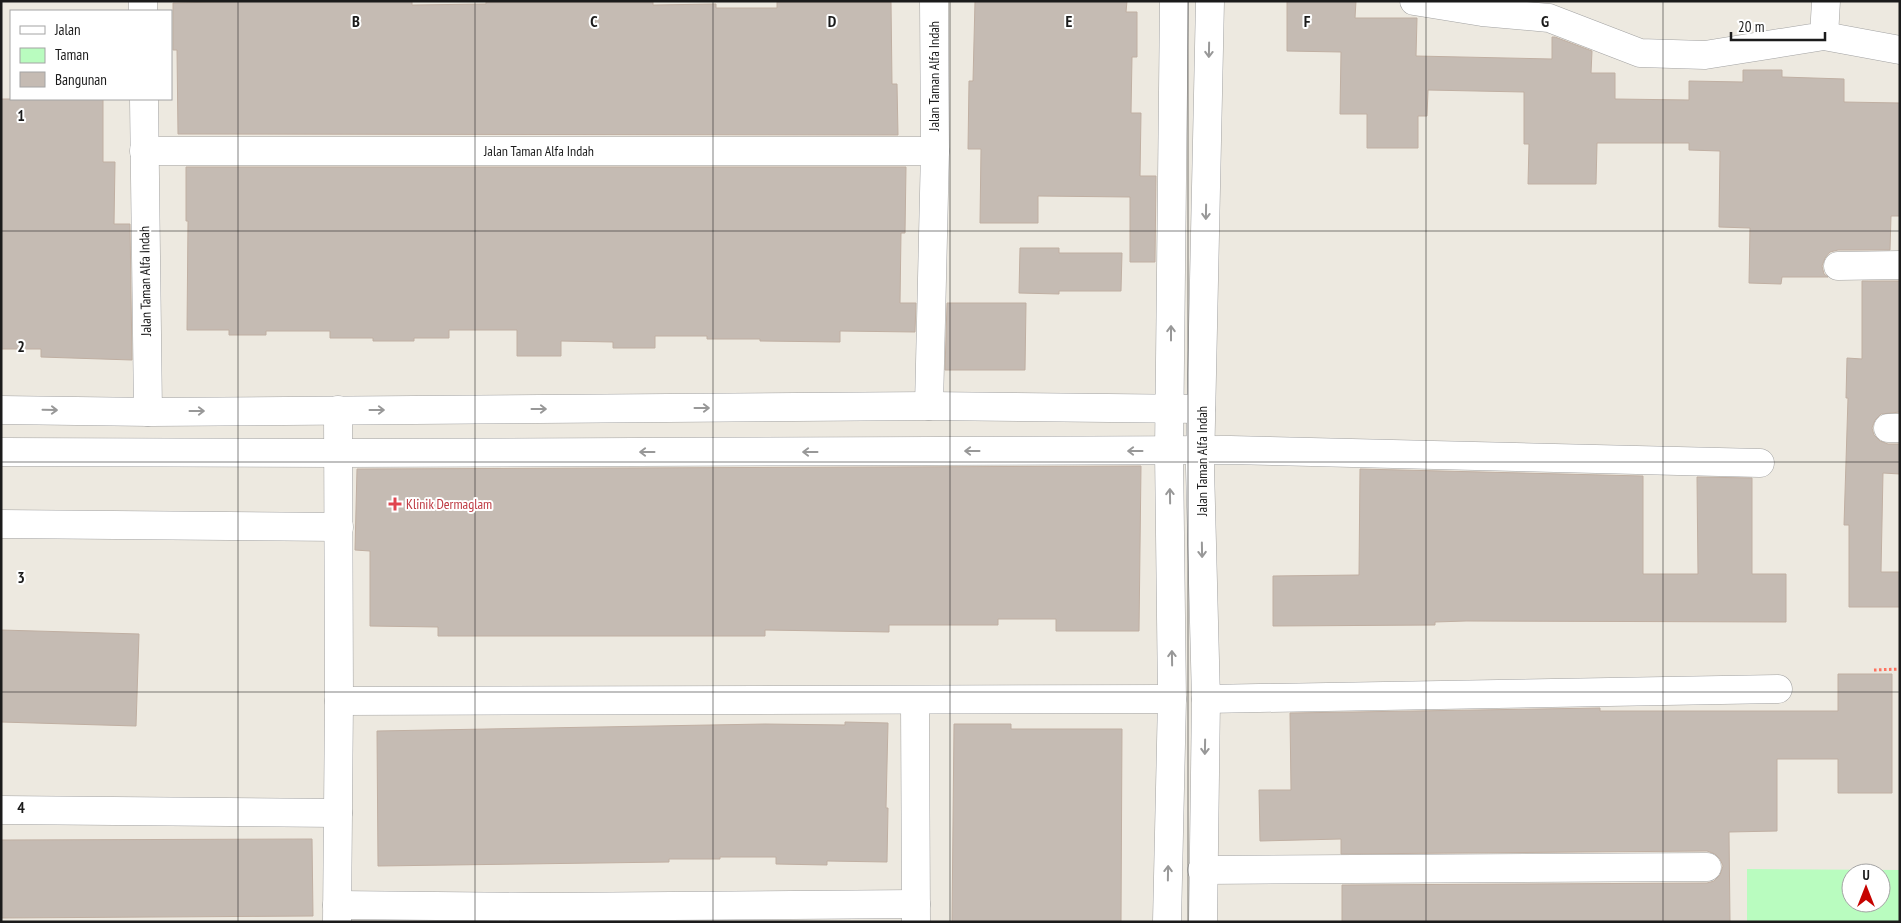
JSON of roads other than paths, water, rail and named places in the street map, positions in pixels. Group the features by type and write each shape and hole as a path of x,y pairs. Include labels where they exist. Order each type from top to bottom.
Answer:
{"street":[{"name":"Jalan Taman Alfa Indah","path":"929,406 935,151 934,1"},
{"path":"1167,922 1172,699 1169,450 1171,408 1174,1"},
{"name":"Jalan Taman Alfa Indah","path":"1203,922 1202,870 1206,699 1201,450 1210,1"},
{"path":"1414,1 1482,12 1549,18 1640,53 1705,55 1824,36 1900,50"},
{"path":"1824,36 1826,1"},
{"name":"Jalan Taman Alfa Indah","path":"144,100 148,412"},
{"name":"Jalan Taman Alfa Indah","path":"144,151 935,151"},
{"path":"1838,266 1900,265"},
{"path":"1,410 148,412 929,406 1171,408 1202,410"},
{"path":"338,410 339,701 337,914 916,913 915,701"},
{"path":"1,452 339,453 1201,450 1760,462"},
{"path":"1,524 339,527"},
{"path":"1206,699 1778,689"},
{"path":"339,701 1172,699"},
{"path":"1,810 338,813"},
{"path":"1202,870 1708,867"}],"place":[{"name":"Klinik Dermaglam","path":"395,504"}]}
